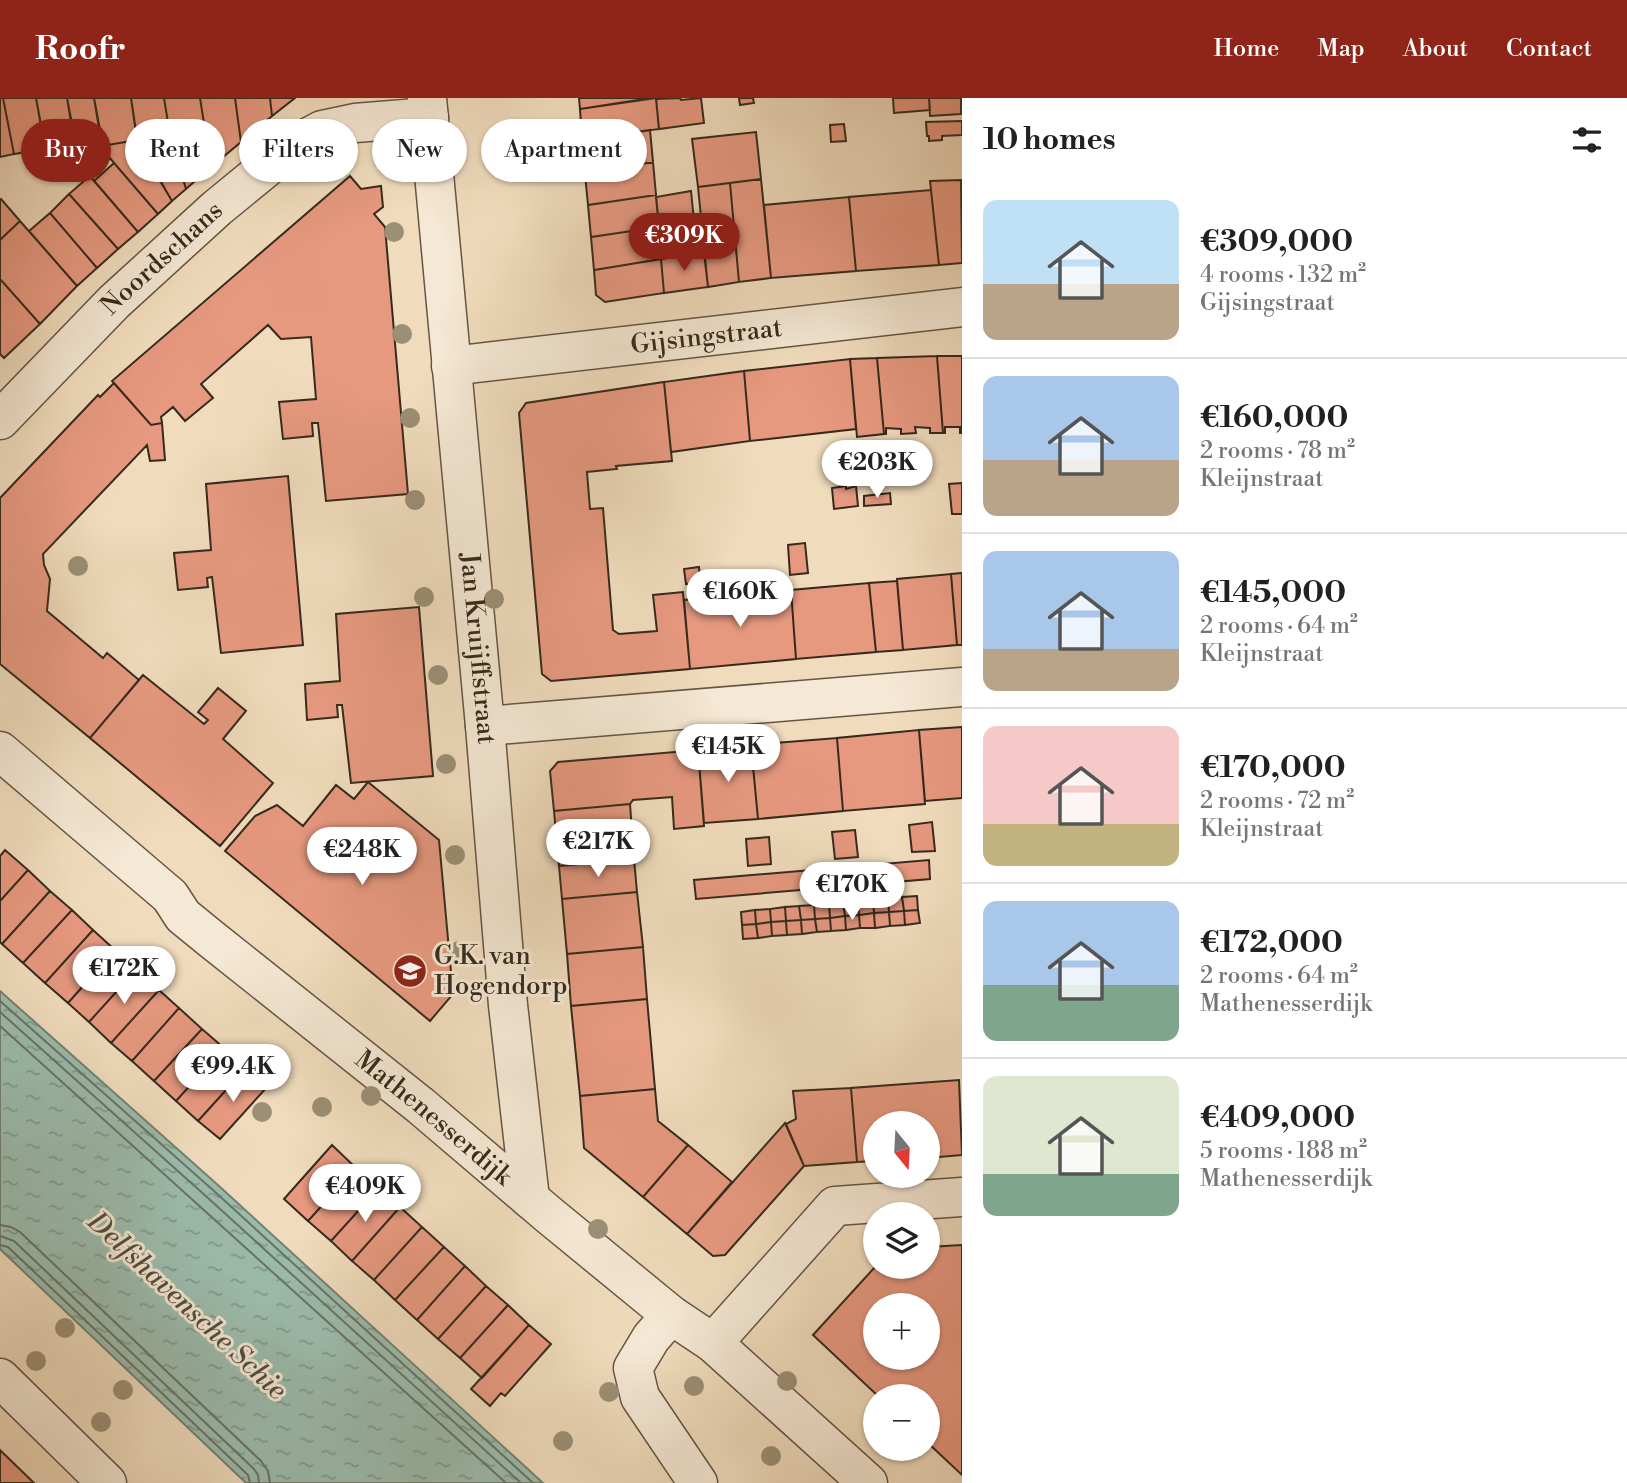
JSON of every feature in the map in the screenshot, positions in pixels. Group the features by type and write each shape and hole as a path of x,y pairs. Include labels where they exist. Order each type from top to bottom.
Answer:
{"street":[{"name":"Jan Kruijffstraat","path":"428,107 508,1005 530,1199"},
{"name":"Noordschans","path":"0,419 114,302 218,208 294,145 322,130 428,107"},
{"name":"Gijsingstraat","path":"451,366 962,307"},
{"path":"485,726 962,687"},
{"name":"Mathenesserdijk","path":"0,751 170,896 183,916 421,1106 671,1315 713,1343 868,1483"},
{"path":"713,1343 835,1206 962,1197"},
{"path":"671,1315 651,1338 633,1368 640,1396 698,1483"},
{"path":"0,1378 107,1483"}],"water":[{"name":"Delfshavensche Schie","path":"0,991 219,1186 543,1483 246,1483 0,1249"}],"building":[{"path":"0,98 3,98 14,154 0,157"},
{"path":"3,98 36,98 40,119 21,119 21,153 14,154"},
{"path":"36,98 67,98 70,119 40,119"},
{"path":"67,98 94,98 98,119 71,119"},
{"path":"94,98 131,98 134,119 125,119 125,142 111,144 111,119 98,119"},
{"path":"131,98 164,98 167,119 134,119"},
{"path":"164,98 200,98 203,119 167,119"},
{"path":"200,98 235,98 239,144 225,155 225,119 203,119"},
{"path":"235,98 270,98 272,116 268,119 239,119 239,127"},
{"path":"270,98 295,98 272,116"},
{"path":"579,98 651,98 580,109"},
{"path":"656,98 659,129 647,131 647,119 581,119 580,109"},
{"path":"701,98 704,123 659,129 656,99"},
{"path":"739,98 753,98 754,103 740,105"},
{"path":"893,98 929,98 930,110 894,113"},
{"path":"929,98 961,98 961,114 930,116"},
{"path":"962,121 962,135 942,136 942,140 929,141 926,122"},
{"path":"844,124 846,141 831,142 830,125"},
{"path":"647,130 650,130 653,162 647,163"},
{"path":"756,132 761,179 698,187 692,139"},
{"path":"125,142 125,176 111,159 111,144"},
{"path":"653,162 656,195 588,205 586,182 647,182 647,163"},
{"path":"114,163 125,176 125,182 130,182 158,214 138,232 95,182 111,182 111,166"},
{"path":"761,179 771,278 739,282 730,183"},
{"path":"961,180 962,263 939,265 930,181"},
{"path":"83,182 95,182 138,232 118,249 69,194"},
{"path":"130,182 161,182 172,201 158,214"},
{"path":"161,182 184,182 186,189 172,201"},
{"path":"184,182 194,182 186,189"},
{"path":"343,182 355,182 361,189 381,186 383,207 374,214 385,227 408,494 326,501 318,423 312,423 313,436 283,439 279,402 316,399 311,337 281,339 268,325 201,384 213,398 185,421 173,407 161,417 162,423 151,425 112,381"},
{"path":"730,183 739,282 708,287 698,187"},
{"path":"931,190 939,265 856,271 849,197"},
{"path":"691,191 694,221 659,227 656,197"},
{"path":"69,194 118,249 97,268 50,213"},
{"path":"656,195 659,227 591,237 588,205"},
{"path":"849,197 856,271 771,278 764,205"},
{"path":"0,200 20,221 0,240"},
{"path":"50,213 97,268 77,286 29,231"},
{"path":"20,221 77,286 40,324 0,279 0,240"},
{"path":"659,227 662,259 594,270 591,237"},
{"path":"704,253 708,287 664,293 661,259"},
{"path":"661,259 664,293 605,302 596,295 594,270"},
{"path":"0,279 40,324 4,358 0,354"},
{"path":"937,356 943,433 930,433 930,428 915,427 916,433 901,434 901,429 886,428 884,434 877,358"},
{"path":"937,356 962,356 962,433 960,427 945,427 943,433"},
{"path":"877,358 884,434 857,437 850,359"},
{"path":"850,359 856,429 750,441 744,371"},
{"path":"744,371 750,441 671,452 664,382"},
{"path":"664,382 672,461 616,466 617,469 587,472 590,509 603,508 613,630 619,634 657,631 653,595 683,592 690,669 551,681 542,674 519,413 526,403"},
{"path":"114,383 151,425 162,423 165,460 150,461 147,445 43,554 50,579 47,611 103,658 107,653 139,680 90,738 0,664 0,498 98,395 100,397"},
{"path":"288,476 303,645 221,653 212,577 207,578 208,587 178,590 174,553 211,550 206,484"},
{"path":"962,483 962,514 952,514 949,484"},
{"path":"846,486 846,489 856,486 858,506 834,509 832,488"},
{"path":"890,493 891,504 864,506 864,496"},
{"path":"805,543 808,573 790,575 788,545"},
{"path":"699,567 700,582 686,584 684,569"},
{"path":"962,573 962,645 957,645 951,574"},
{"path":"951,574 957,645 903,650 897,579"},
{"path":"897,581 903,650 876,652 869,583"},
{"path":"869,583 876,652 796,659 791,590"},
{"path":"791,590 796,659 690,669 684,600"},
{"path":"419,607 433,776 351,783 342,705 337,705 338,717 307,720 305,684 340,681 336,614"},
{"path":"143,675 204,724 208,720 198,712 218,688 246,711 223,739 273,783 220,846 90,738"},
{"path":"962,727 962,798 925,801 919,730"},
{"path":"919,730 925,804 843,811 837,738"},
{"path":"837,738 843,811 758,819 751,745"},
{"path":"751,745 758,819 704,823 698,750"},
{"path":"698,750 704,826 674,829 672,797 554,811 550,771 558,762"},
{"path":"368,782 439,840 453,994 430,1021 225,851 255,816 277,805 303,826 336,785 354,799"},
{"path":"630,804 634,859 559,866 554,811"},
{"path":"932,822 935,851 912,852 909,825"},
{"path":"855,830 858,857 835,859 832,832"},
{"path":"769,837 771,864 748,866 746,839"},
{"path":"5,850 28,870 0,901 0,856"},
{"path":"634,859 637,892 562,899 559,866"},
{"path":"929,860 930,879 696,899 694,880"},
{"path":"28,870 50,891 2,944 0,901"},
{"path":"50,891 72,910 23,963 2,944"},
{"path":"637,892 643,947 567,954 562,899"},
{"path":"917,896 918,910 904,911 902,897"},
{"path":"902,897 904,911 889,912 888,899"},
{"path":"888,899 889,912 874,913 873,900"},
{"path":"873,900 874,913 859,915 858,901"},
{"path":"858,901 859,915 845,916 843,902"},
{"path":"843,902 845,916 830,918 829,904"},
{"path":"829,904 830,918 815,919 814,905"},
{"path":"814,905 815,919 801,920 799,906"},
{"path":"799,906 801,920 786,921 785,907"},
{"path":"785,907 786,921 771,922 770,909"},
{"path":"770,909 771,922 756,924 755,910"},
{"path":"72,910 93,930 45,983 23,963"},
{"path":"755,910 756,924 742,925 741,912"},
{"path":"918,910 920,923 905,925 904,911"},
{"path":"904,911 905,925 890,926 889,912"},
{"path":"889,912 890,926 875,928 874,913"},
{"path":"874,913 875,928 860,928 859,915"},
{"path":"859,915 860,928 846,930 845,916"},
{"path":"845,916 846,930 831,931 830,918"},
{"path":"830,918 831,931 817,932 815,919"},
{"path":"815,919 817,932 802,934 801,920"},
{"path":"801,920 802,934 787,935 786,921"},
{"path":"786,921 787,935 772,936 771,922"},
{"path":"771,922 772,936 758,938 756,924"},
{"path":"756,924 758,938 743,939 742,925"},
{"path":"93,930 115,950 68,1003 45,983"},
{"path":"643,947 647,999 571,1006 567,954"},
{"path":"115,950 137,969 89,1022 68,1003"},
{"path":"137,969 159,990 111,1043 89,1022"},
{"path":"159,990 179,1008 132,1061 111,1043"},
{"path":"647,999 655,1089 580,1096 571,1006"},
{"path":"179,1008 202,1029 154,1081 132,1061"},
{"path":"202,1029 224,1048 176,1101 154,1081"},
{"path":"224,1048 246,1068 198,1121 176,1101"},
{"path":"246,1068 267,1087 220,1139 198,1121"},
{"path":"959,1080 962,1155 940,1157 940,1111 863,1111 863,1162 857,1162 851,1088"},
{"path":"851,1088 857,1162 804,1166 786,1124 796,1119 793,1091"},
{"path":"655,1089 658,1121 688,1145 643,1197 584,1148 580,1096"},
{"path":"785,1123 804,1166 725,1255 713,1256 687,1234"},
{"path":"332,1145 356,1168 308,1221 284,1199"},
{"path":"688,1145 732,1182 687,1234 643,1197"},
{"path":"356,1168 379,1188 331,1241 308,1221"},
{"path":"379,1188 400,1207 352,1261 331,1241"},
{"path":"400,1207 422,1227 374,1280 352,1261"},
{"path":"422,1227 444,1247 395,1300 374,1280"},
{"path":"962,1245 962,1475 940,1454 940,1384 865,1384 813,1335 864,1279 940,1279 940,1246"},
{"path":"444,1247 465,1266 417,1320 395,1300"},
{"path":"465,1266 486,1286 438,1339 417,1320"},
{"path":"486,1286 508,1305 460,1358 438,1339"},
{"path":"508,1305 529,1325 482,1378 460,1358"},
{"path":"529,1325 551,1344 505,1396 501,1393 490,1406 471,1389"},
{"path":"0,1450 34,1483 0,1483"}],"place":[{"name":"G.K. van Hogendorp","path":"410,971"}]}
